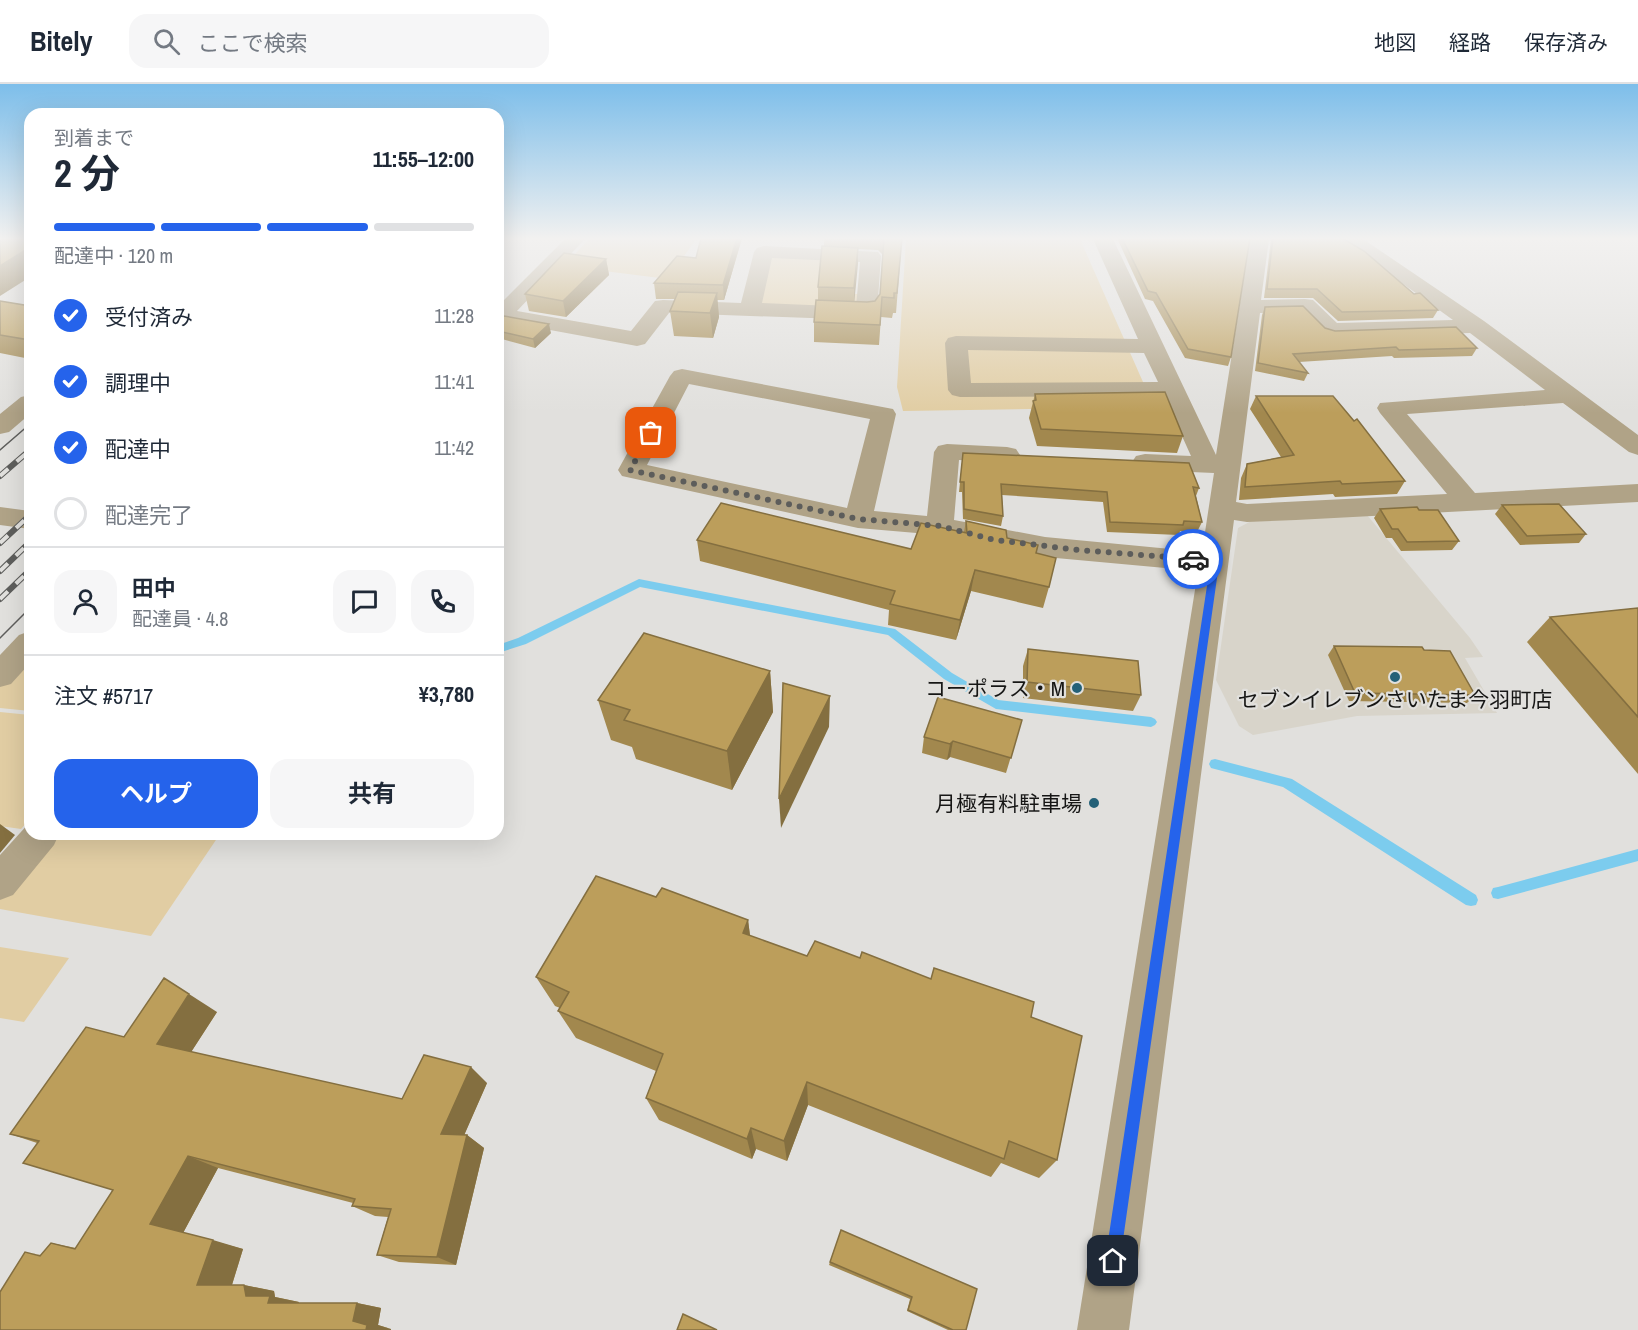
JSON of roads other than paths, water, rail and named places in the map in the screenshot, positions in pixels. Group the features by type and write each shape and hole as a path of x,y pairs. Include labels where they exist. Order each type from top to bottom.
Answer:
{"street":[{"path":"504,308 515,297"},
{"path":"750,310 753,297"},
{"path":"504,310 637,339 663,306 866,314 867,297"},
{"path":"1130,297 1173,389 1218,465"},
{"path":"1103,1330 1222,509 1218,465 1251,297"},
{"path":"1437,297 1638,447"},
{"path":"1250,306 1305,305 1331,330 1476,326"},
{"path":"1153,346 956,343 960,390 1173,389"},
{"path":"858,519 884,414 682,376 630,470 858,519 940,526 995,540 1079,550 1188,558 1214,564"},
{"path":"1469,504 1389,408 1569,395"},
{"path":"0,427 24,407"},
{"path":"940,526 947,452 1030,456"},
{"path":"1125,461 1218,465"},
{"path":"1222,509 1247,513 1469,504 1638,493"},
{"path":"0,516 24,518"},
{"path":"0,675 24,649"},
{"path":"0,884 36,840"}],"waterway":[{"path":"504,647 522,641 639,583 891,632 948,676 996,704 1151,722"},
{"path":"1215,764 1287,783 1471,900"},
{"path":"1498,893 1638,855"}],"tram line":[{"path":"0,450 24,429"},
{"path":"0,638 24,614"}],"railway":[{"path":"0,476 24,455"},
{"path":"0,543 24,521"},
{"path":"0,571 24,548"},
{"path":"0,599 24,576"}],"place":[{"name":"セブンイレブンさいたま今羽町店","path":"1395,677"},
{"name":"コーポラス・M","path":"1077,688"},
{"name":"月極有料駐車場","path":"1094,803"}]}
